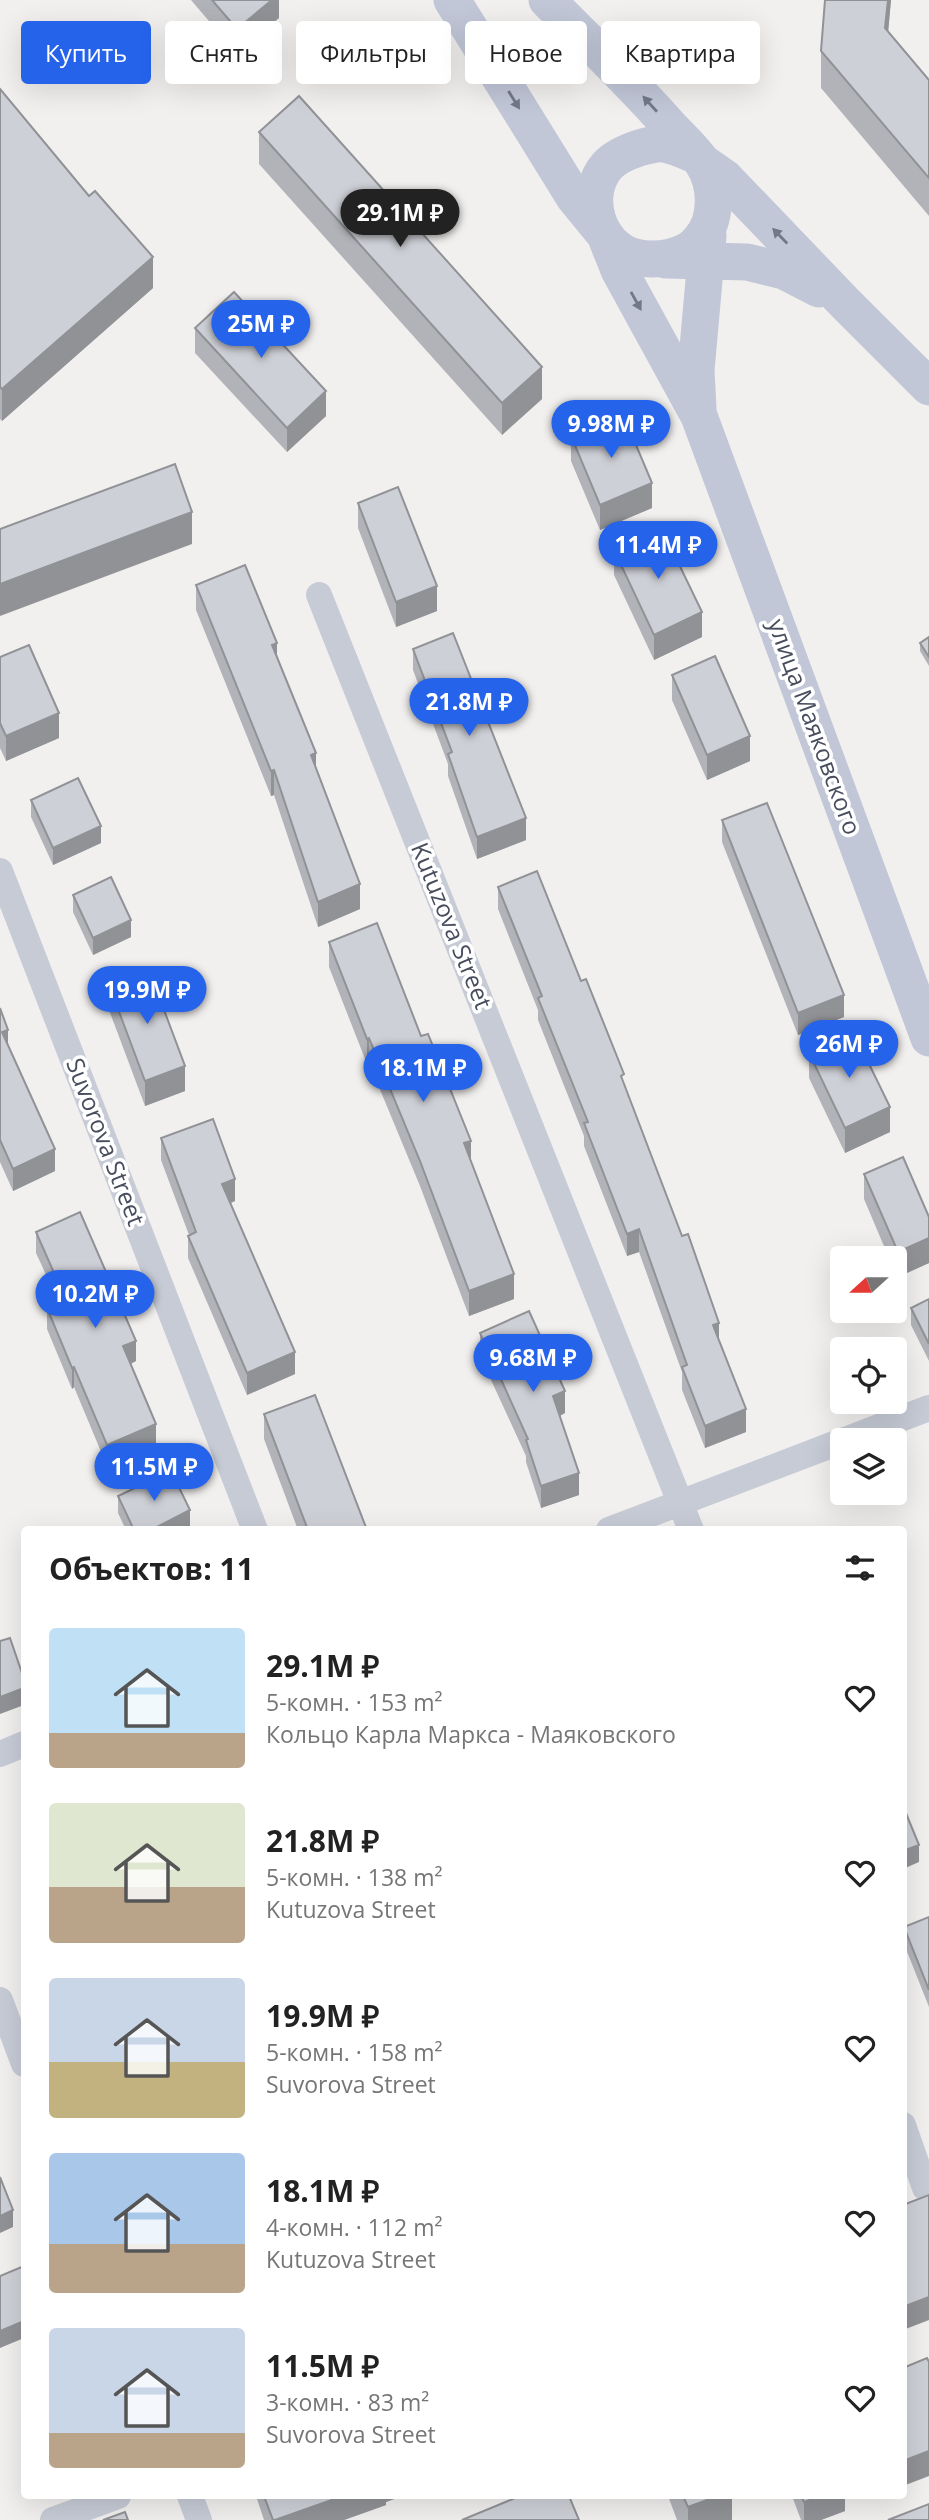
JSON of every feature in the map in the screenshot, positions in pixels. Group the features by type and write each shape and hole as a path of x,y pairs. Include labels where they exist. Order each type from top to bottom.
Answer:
{"main road":[{"path":"452,0 574,197 604,235 632,257 659,260 680,254 698,243 708,244 747,262 784,271 845,303"},
{"path":"547,0 634,86 699,158 725,178 929,387"},
{"path":"604,235 594,204 597,184 607,166 621,155 663,143 699,158 711,186 714,208 708,244"},
{"name":"улица Маяковского","path":"604,235 619,270 699,416 929,1038"},
{"name":"улица Маяковского","path":"699,416 696,370 708,244"}],"street":[{"name":"Kutuzova Street","path":"319,595 690,1526"},
{"name":"Suvorova Street","path":"0,871 253,1526"},
{"path":"877,1428 929,1408"},
{"path":"620,1526 830,1446"},
{"path":"0,1754 21,1745"},
{"path":"0,2000 21,2056"},
{"path":"907,2141 919,2190"},
{"path":"52,2520 110,2499"},
{"path":"191,2499 199,2520"}],"building":[{"path":"212,0 272,0 247,21 230,21"},
{"path":"825,0 888,0 885,28 929,80 929,178 821,51"},
{"path":"0,89 89,196 95,191 153,257 2,389 0,387"},
{"path":"299,96 542,367 502,403 259,132"},
{"path":"234,292 326,391 287,428 195,328"},
{"path":"623,414 652,483 600,505 571,436"},
{"path":"175,464 192,512 0,584 0,529"},
{"path":"398,487 437,586 396,602 358,503"},
{"path":"661,527 702,612 654,635 614,550"},
{"path":"245,565 277,643 272,645 316,753 311,755 360,884 318,902 274,770 271,771 196,585"},
{"path":"453,633 526,818 477,837 448,754 452,752 413,649"},
{"path":"929,637 929,657 920,643"},
{"path":"29,645 59,713 6,736 0,723 0,657"},
{"path":"715,656 750,736 707,755 672,675"},
{"path":"78,778 101,826 53,848 31,800"},
{"path":"767,803 844,995 798,1013 722,820"},
{"path":"537,871 581,981 586,979 624,1074 621,1076 682,1236 688,1234 719,1323 713,1325 746,1409 705,1426 682,1367 687,1365 639,1229 627,1234 584,1123 588,1122 538,998 542,996 498,887"},
{"path":"111,877 131,920 93,938 73,895"},
{"path":"377,923 421,1036 428,1034 471,1141 464,1143 514,1274 469,1291 420,1161 369,1038 367,1039 329,942"},
{"path":"149,970 185,1066 145,1081 109,985"},
{"path":"0,1008 8,1030 2,1032 55,1149 13,1169 0,1140"},
{"path":"853,1031 890,1107 845,1128 809,1053"},
{"path":"213,1119 235,1179 222,1184 295,1352 247,1373 188,1236 196,1232 161,1138"},
{"path":"903,1157 929,1217 929,1238 907,1248 895,1246 864,1174"},
{"path":"80,1212 136,1341 123,1346 156,1424 107,1445 47,1308 66,1300 36,1232"},
{"path":"929,1299 929,1344 911,1308"},
{"path":"529,1311 565,1391 553,1396 579,1473 541,1486 526,1440 528,1439 480,1333"},
{"path":"315,1395 365,1526 306,1526 264,1414"},
{"path":"171,1471 190,1510 159,1526 132,1526 118,1496"},
{"path":"10,1638 21,1670 21,1689 0,1697 0,1641"},
{"path":"907,1816 919,1845 907,1850"},
{"path":"929,1917 929,1990 907,1935 907,1926"},
{"path":"0,2177 13,2210 0,2216"},
{"path":"929,2195 929,2297 907,2305 907,2203"},
{"path":"21,2267 21,2322 0,2331 0,2276"},
{"path":"927,2358 929,2362 929,2451 907,2459 907,2366"},
{"path":"265,2499 334,2499 275,2520"},
{"path":"513,2499 570,2499 579,2520 462,2520"},
{"path":"684,2499 710,2499 688,2507"},
{"path":"929,2504 929,2520 888,2520"},
{"path":"125,2512 128,2520 103,2520"}]}
